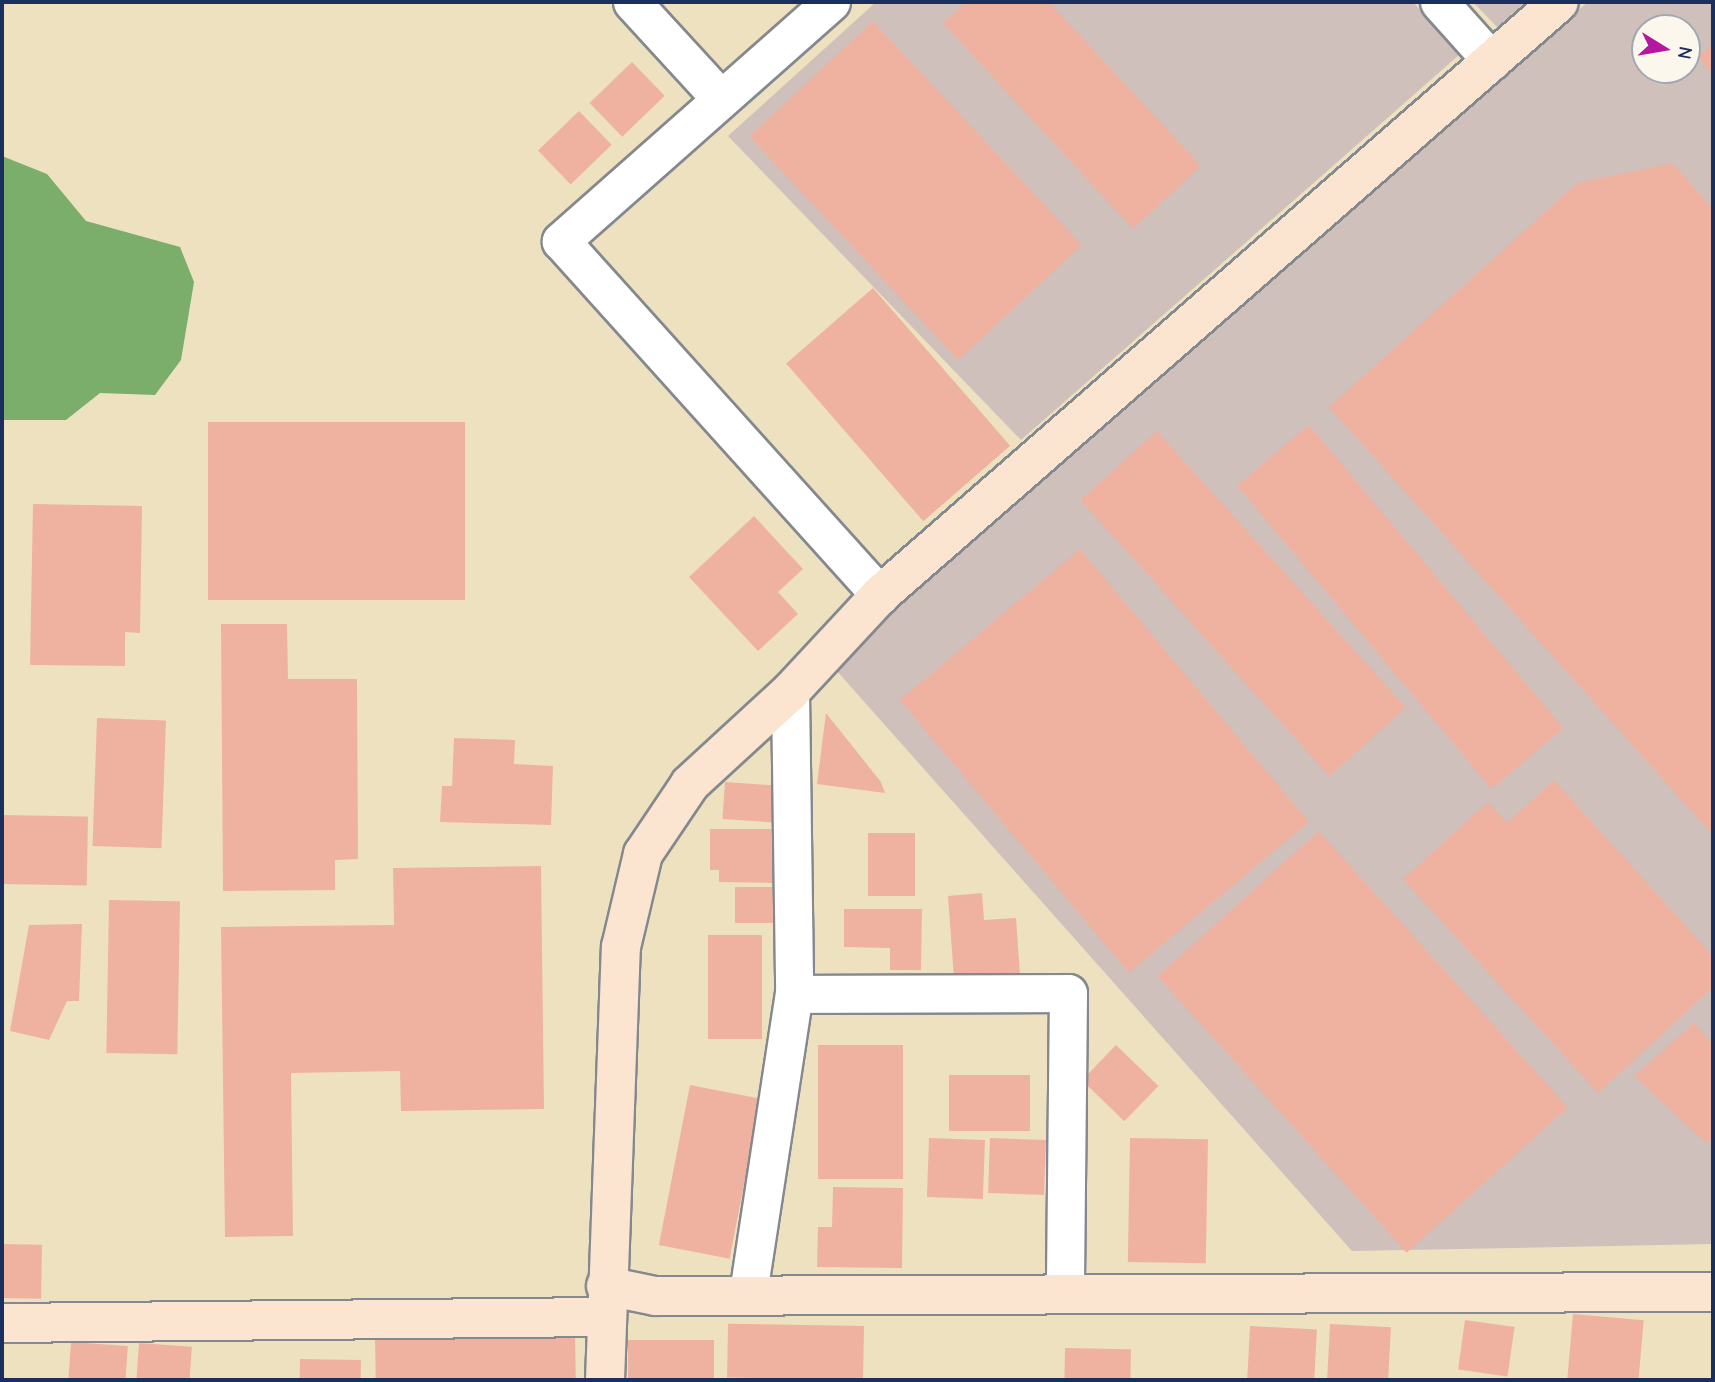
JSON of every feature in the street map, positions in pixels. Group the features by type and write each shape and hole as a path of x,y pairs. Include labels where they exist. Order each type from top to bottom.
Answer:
{"street":[{"path":"632,2 720,98"},
{"path":"831,2 561,241 880,595"},
{"path":"1439,2 1492,61"},
{"path":"605,1380 621,947 643,854 690,784 790,692 880,595 1559,2"},
{"path":"748,1293 794,994 790,692"},
{"path":"794,994 1068,993 1065,1293"},
{"path":"2,1323 606,1301 655,1296 748,1293 1713,1292"}],"shaded area":[{"path":"876,2 1413,2 1459,55 1021,440 728,136"},
{"path":"1473,2 1526,2 1497,27"},
{"path":"1588,2 1713,2 1713,1244 1352,1251 828,661"}],"green space":[{"path":"2,156 47,174 86,221 180,247 194,282 181,360 155,395 100,393 66,420 2,420"}],"building":[{"path":"966,2 1049,2 1201,166 1133,229 943,23"},
{"path":"873,21 1082,245 958,360 749,136"},
{"path":"1713,43 1713,74 1701,60 1701,54"},
{"path":"632,62 665,96 622,137 590,103"},
{"path":"579,111 612,145 571,184 538,151"},
{"path":"1673,163 1713,209 1713,835 1329,407 1577,183"},
{"path":"873,288 1010,446 923,521 786,363"},
{"path":"208,422 465,422 465,600 208,600"},
{"path":"1309,425 1564,728 1492,789 1237,485"},
{"path":"1157,431 1406,707 1329,776 1080,500"},
{"path":"33,504 142,506 140,633 125,632 125,666 30,665"},
{"path":"754,516 803,569 778,592 798,614 758,651 689,577"},
{"path":"1080,549 1309,822 1129,973 900,700"},
{"path":"221,624 287,624 288,679 357,679 358,859 335,860 335,890 223,891"},
{"path":"826,713 881,782 885,793 817,784"},
{"path":"97,718 166,720 161,848 93,846"},
{"path":"454,738 515,740 514,764 553,766 551,825 440,822 442,786 452,786"},
{"path":"1554,780 1713,956 1713,987 1598,1093 1403,879 1488,802 1507,823"},
{"path":"725,782 776,786 773,822 722,819"},
{"path":"2,815 88,817 87,885 2,884"},
{"path":"710,829 774,829 774,883 719,882 719,870 710,870"},
{"path":"1319,831 1568,1107 1407,1253 1158,976"},
{"path":"868,833 915,833 915,896 868,896"},
{"path":"541,866 544,1109 401,1111 400,1071 291,1073 293,1236 225,1237 221,927 394,925 393,868"},
{"path":"735,887 776,887 776,923 735,923"},
{"path":"982,893 984,920 1016,918 1020,975 954,979 948,896"},
{"path":"109,900 180,901 177,1054 106,1053"},
{"path":"844,909 922,909 921,970 890,970 890,948 844,947"},
{"path":"82,924 79,1001 67,1001 49,1040 10,1031 29,925"},
{"path":"708,935 762,935 762,1039 708,1039"},
{"path":"1694,1023 1713,1045 1713,1137 1706,1143 1634,1076"},
{"path":"818,1045 903,1045 903,1179 818,1179"},
{"path":"1116,1045 1158,1086 1124,1121 1082,1080"},
{"path":"949,1075 1030,1075 1030,1131 949,1131"},
{"path":"690,1085 761,1099 730,1259 659,1245"},
{"path":"929,1138 985,1140 983,1199 927,1197"},
{"path":"990,1138 1046,1140 1044,1195 988,1193"},
{"path":"1130,1138 1208,1139 1206,1263 1128,1262"},
{"path":"833,1187 903,1188 902,1268 817,1267 818,1227 832,1227"},
{"path":"2,1244 42,1245 41,1299 2,1298"},
{"path":"1573,1314 1644,1320 1638,1380 1567,1380"},
{"path":"1465,1320 1515,1327 1508,1376 1458,1370"},
{"path":"728,1324 864,1326 863,1380 727,1378"},
{"path":"1330,1324 1391,1327 1388,1380 1327,1380"},
{"path":"1250,1326 1317,1330 1314,1380 1247,1380"},
{"path":"575,1334 576,1380 376,1380 375,1337"},
{"path":"628,1340 714,1340 714,1380 628,1380"},
{"path":"71,1342 128,1346 125,1380 68,1380"},
{"path":"139,1343 192,1347 190,1380 136,1380"},
{"path":"1065,1348 1131,1349 1130,1380 1064,1380"},
{"path":"300,1359 361,1360 361,1380 300,1380"}]}
